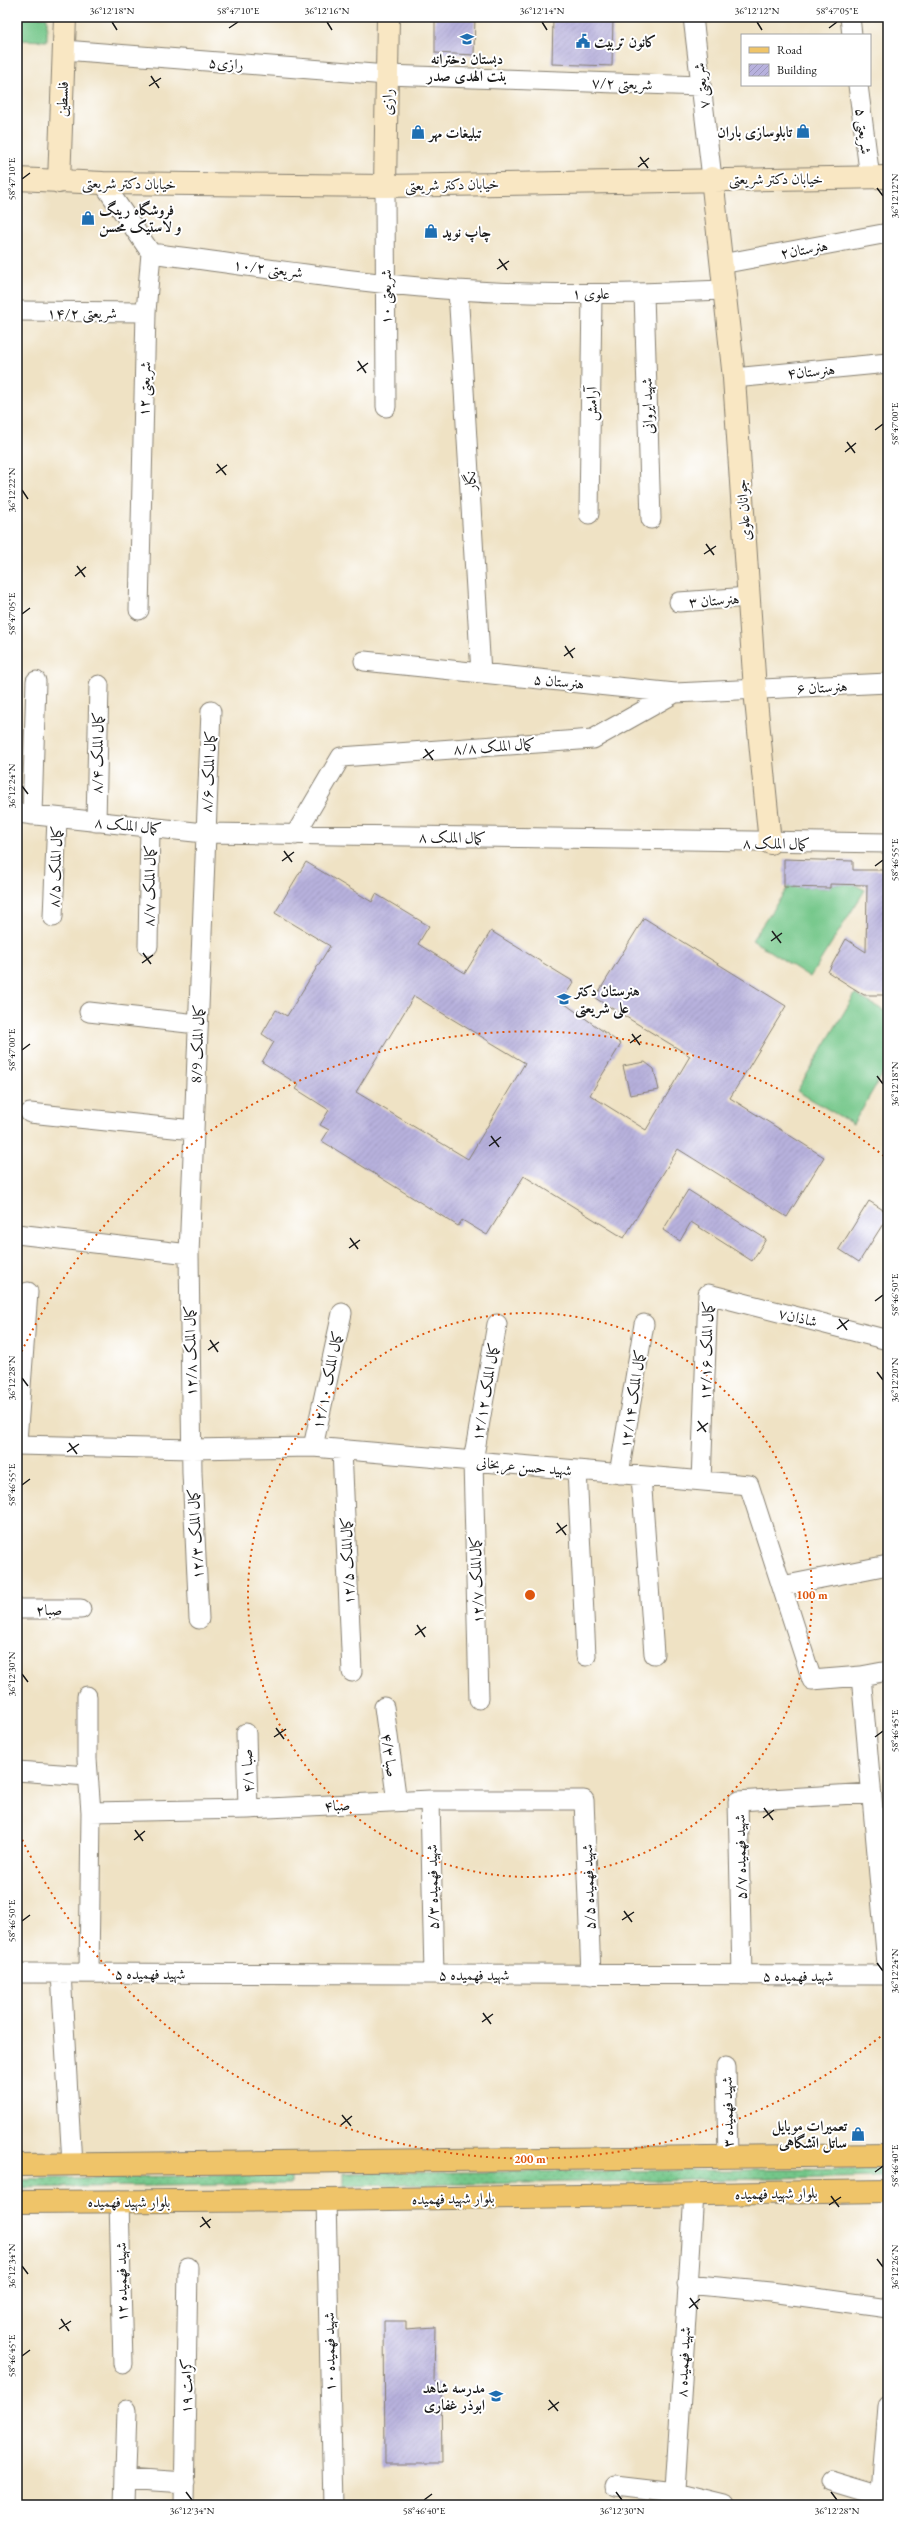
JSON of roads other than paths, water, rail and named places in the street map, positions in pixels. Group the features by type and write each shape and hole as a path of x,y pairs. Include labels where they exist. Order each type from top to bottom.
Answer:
{"main road":[{"name":"فلسطین","path":"59,182 65,17"},
{"name":"رازی","path":"385,186 388,17"},
{"name":"خیابان دکتر شریعتی","path":"17,179 103,183 385,186 712,178 879,177"},
{"name":"جوانان علوی","path":"712,178 723,290 734,378 755,690 770,843"},
{"path":"17,2165 888,2155"},
{"name":"بلوار شهید فهمیده","path":"17,2202 119,2200 326,2200 888,2191"}],"street":[{"name":"۷ شریعتی","path":"693,17 712,178"},
{"path":"850,17 852,34"},
{"name":"رازی۵","path":"64,50 387,75 544,80"},
{"name":"شریعتی ۷/۲","path":"544,80 701,86"},
{"name":"شریعتی ۵","path":"858,86 879,177"},
{"path":"103,183 151,253"},
{"name":"شریعتی ۱۰","path":"385,186 386,407"},
{"name":"هنرستان۲","path":"721,264 888,233"},
{"name":"شریعتی ۱۰/۲","path":"151,253 385,283 458,290"},
{"name":"شریعتی ۱۲","path":"139,610 146,312 151,253"},
{"name":"علوی ۱","path":"458,290 644,294 723,290"},
{"name":"نگار","path":"458,290 481,673"},
{"name":"آرامش","path":"589,514 592,294"},
{"name":"شهید ایروانی","path":"644,294 651,519"},
{"name":"شریعتی ۱۴/۲","path":"17,311 146,312"},
{"name":"هنرستان۴","path":"734,378 888,363"},
{"name":"هنرستان ۳","path":"679,602 749,597"},
{"name":"هنرستان ۵","path":"364,661 675,693 755,690"},
{"path":"24,814 36,681"},
{"name":"هنرستان ۶","path":"755,690 888,683"},
{"name":"کمال الملک ۸/۴","path":"96,822 99,685"},
{"name":"کمال الملک ۸/۸","path":"295,835 341,758 592,739 675,693"},
{"name":"کمال الملک ۸/۶","path":"204,833 211,711"},
{"name":"کمال الملک ۸","path":"24,814 204,833 770,843 888,843"},
{"name":"کمال الملک ۸/۵","path":"53,917 57,818"},
{"name":"کمال الملک ۸/۷","path":"148,946 150,827"},
{"name":"کمال الملک 8/9","path":"189,1254 204,833"},
{"path":"89,1012 197,1024"},
{"path":"30,1113 193,1130"},
{"path":"17,1234 189,1254"},
{"name":"کمال الملک ۱۲/۸","path":"189,1254 192,1448"},
{"path":"17,1441 28,1292"},
{"name":"شاذان۷","path":"708,1294 888,1340"},
{"name":"کمال الملک ۱۲/۱۶","path":"701,1481 708,1294"},
{"name":"کمال الملک ۱۲/۱۰","path":"313,1447 342,1313"},
{"name":"کمال الملک ۱۲/۱۲","path":"473,1461 497,1324"},
{"name":"کمال الملک ۱۲/۱۴","path":"619,1474 644,1324"},
{"name":"شهید حسن عربخانی","path":"17,1445 192,1448 313,1447 748,1485 782,1586"},
{"name":"کمال الملک ۱۲/۳","path":"192,1448 199,1619"},
{"name":"کمال‌الملک ۱۲/۵","path":"342,1450 352,1672"},
{"name":"کمال‌الملک ۱۲/۷","path":"473,1461 480,1699"},
{"path":"577,1470 586,1656"},
{"path":"641,1476 654,1654"},
{"path":"888,1565 782,1586 812,1680 888,1672"},
{"name":"صبا۲","path":"17,1609 81,1609"},
{"path":"861,1676 888,1975"},
{"path":"87,1696 88,1776 91,1812 89,1973"},
{"name":"صبا ۴/۳","path":"384,1707 397,1802"},
{"name":"صبا ۴/۱","path":"246,1734 248,1809"},
{"path":"17,1771 88,1776"},
{"name":"شهید فهمیده ۵/۷","path":"742,1975 738,1801 871,1793"},
{"name":"صبا۴","path":"91,1812 248,1809 430,1800 584,1800"},
{"name":"شهید فهمیده ۵/۳","path":"430,1800 434,1974"},
{"name":"شهید فهمیده ۵/۵","path":"584,1800 591,1974"},
{"name":"شهید فهمیده ۵","path":"17,1973 888,1975"},
{"path":"61,1973 72,2164"},
{"name":"شهید فهمیده ۳","path":"726,2067 728,2157"},
{"name":"شهید فهمیده ۸","path":"675,2499 687,2284 694,2194"},
{"name":"شهید فهمیده ۱۲","path":"119,2200 123,2364"},
{"name":"شهید فهمیده ۱۰","path":"326,2200 333,2505"},
{"name":"کرامت ۱۹","path":"184,2505 188,2267"},
{"path":"687,2284 771,2292 888,2308"},
{"path":"831,2481 881,2500 886,2470 888,2406"},
{"path":"124,2505 126,2410"},
{"path":"125,2479 185,2483"},
{"path":"615,2486 675,2499 724,2505"}],"place":[{"name":"دبستان دخترانه بنت الهدی صدر","path":"467,39"},
{"name":"کانون تربیت","path":"583,41"},
{"name":"تابلوسازی باران","path":"803,131"},
{"name":"تبلیغات مهر","path":"418,132"},
{"name":"فروشگاه رینگ و لاستیک محسن","path":"88,218"},
{"name":"چاپ نوید","path":"431,231"},
{"name":"هنرستان دکتر علی شریعتی","path":"564,999"},
{"name":"تعمیرات موبایل ساتل اتشگاهی","path":"858,2134"},
{"name":"مدرسه شاهد ابوذر غفاری","path":"496,2396"}]}
